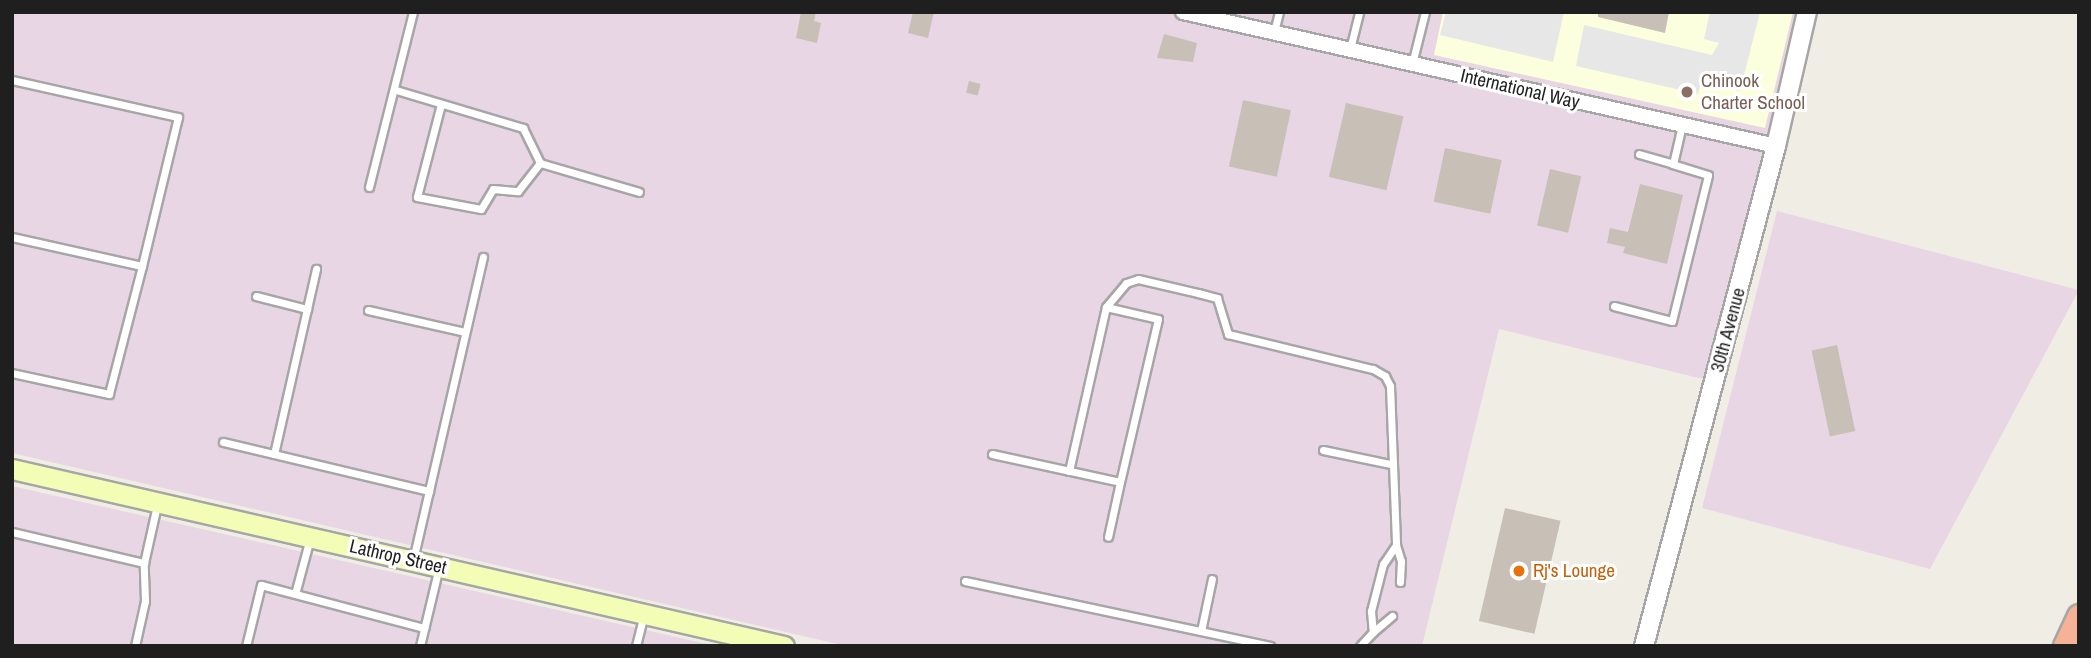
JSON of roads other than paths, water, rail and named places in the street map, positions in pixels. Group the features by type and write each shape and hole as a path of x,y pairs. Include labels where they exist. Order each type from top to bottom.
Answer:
{"highway":[{"path":"2065,646 2079,616"}],"main road":[{"name":"Lathrop Street","path":"12,469 644,613 734,640 784,646"}],"street":[{"name":"International Way","path":"1183,12 1776,146"},
{"name":"30th Avenue","path":"1644,646 1776,146 1807,12"}],"lane":[{"path":"369,187 417,12"},
{"path":"1269,32 1279,12"},
{"path":"1350,50 1359,12"},
{"path":"1412,64 1425,12"},
{"path":"12,80 178,117 109,394 12,373"},
{"path":"396,90 523,128 540,163 639,192"},
{"path":"441,104 417,197 481,209 493,189 518,191 540,163"},
{"path":"1673,164 1682,125"},
{"path":"1614,306 1672,321 1708,175 1639,154"},
{"path":"12,237 142,266"},
{"path":"413,561 482,257"},
{"path":"274,454 316,269"},
{"path":"1069,471 1106,307 1126,283 1138,279 1217,298 1228,334 1373,369 1390,386 1390,464 1400,582"},
{"path":"256,296 307,309"},
{"path":"1106,307 1158,319 1108,537"},
{"path":"368,310 466,332"},
{"path":"223,442 429,491"},
{"path":"1323,450 1390,464"},
{"path":"992,454 1120,482"},
{"path":"135,646 145,601 144,563 157,502"},
{"path":"12,532 144,563"},
{"path":"295,594 310,537"},
{"path":"1373,632 1371,611 1383,564 1396,545"},
{"path":"420,646 440,567"},
{"path":"1201,631 1212,579"},
{"path":"965,581 1270,646"},
{"path":"246,646 261,585 424,628"},
{"path":"636,646 644,613"},
{"path":"1360,646 1392,616"}],"place":[{"name":"Chinook Charter School","path":"1687,92"},
{"name":"Rj's Lounge","path":"1519,571"}]}
